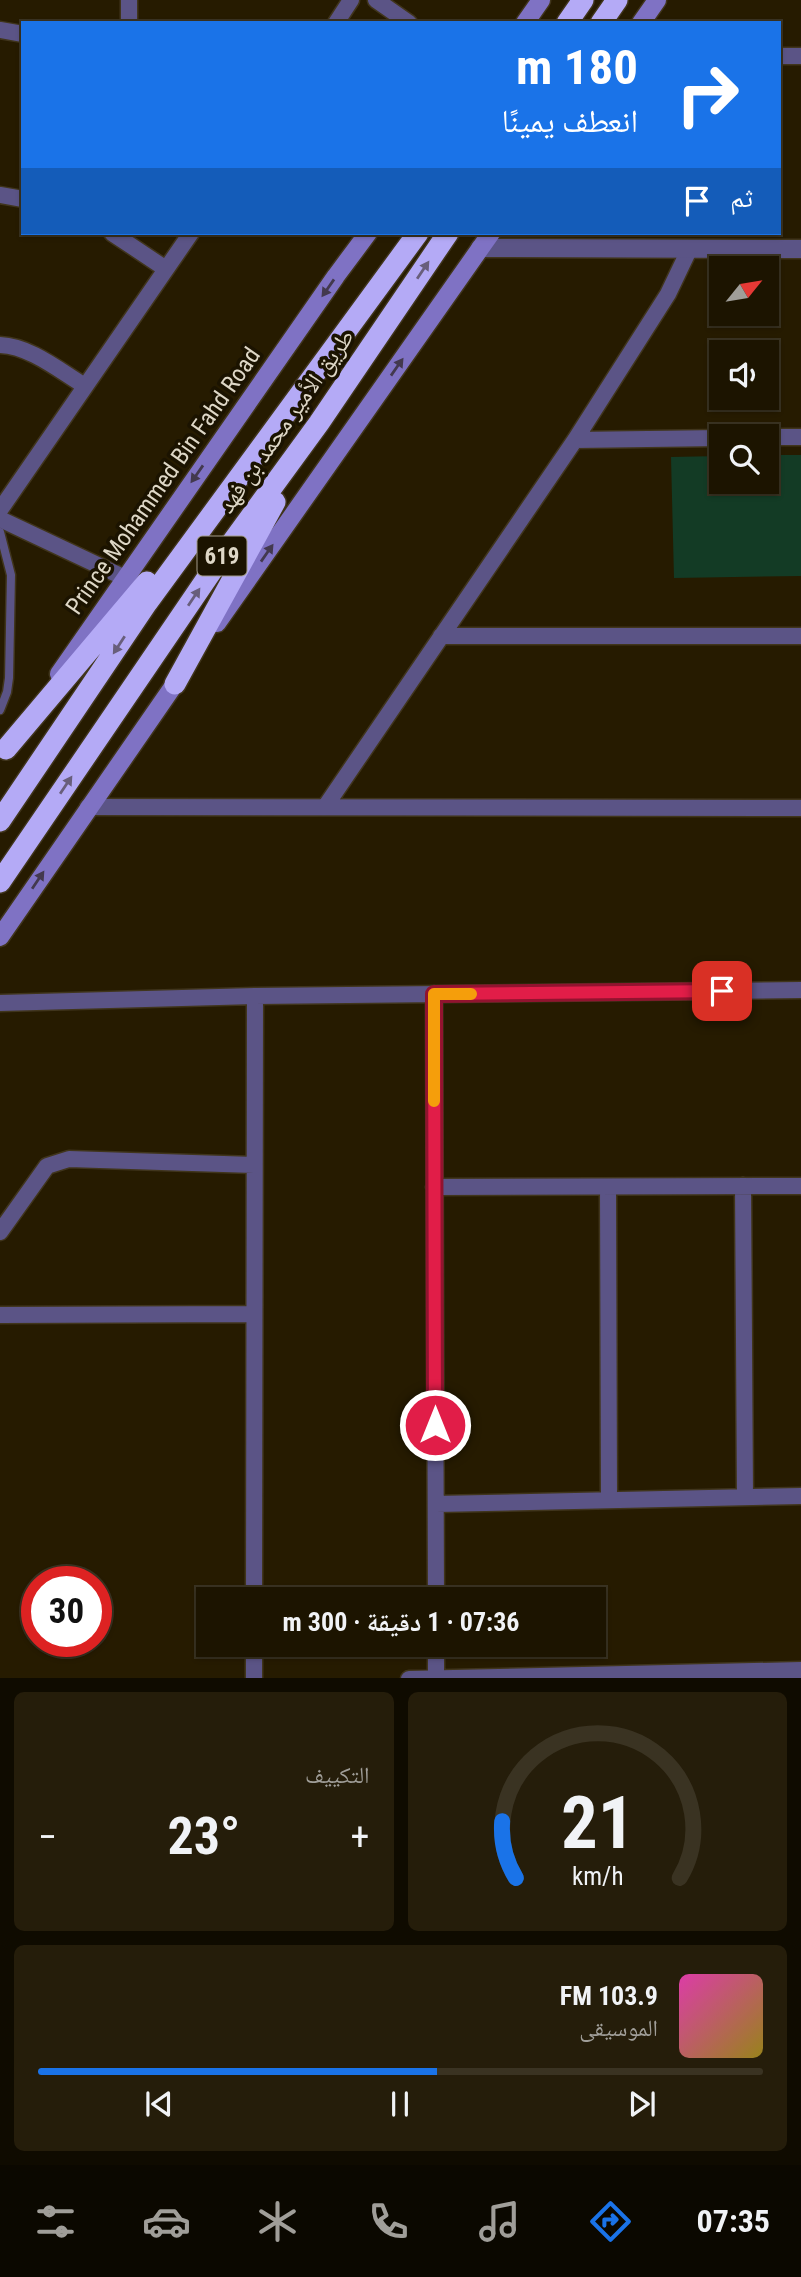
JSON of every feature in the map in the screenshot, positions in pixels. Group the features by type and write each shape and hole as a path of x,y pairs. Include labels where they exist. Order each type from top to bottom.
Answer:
{"highway":[{"path":"568,21 583,0"},
{"path":"602,21 617,0"},
{"name":"طريق الأمير محمد بن فهد","path":"0,821 147,603 417,235"},
{"name":"طريق الأمير محمد بن فهد","path":"0,882 222,556 319,423 447,235"},
{"path":"175,684 319,423"},
{"path":"3,754 276,427"}],"main road":[{"path":"526,21 541,0"},
{"path":"642,21 657,0"},
{"name":"Prince Mohammed Bin Fahd Road","path":"3,754 367,235"},
{"path":"0,937 88,807 490,235"}],"street":[{"path":"129,0 129,21"},
{"path":"337,21 352,0"},
{"path":"376,0 406,21"},
{"path":"0,30 21,34"},
{"path":"781,56 801,56"},
{"path":"0,195 21,199"},
{"path":"115,235 166,269"},
{"path":"0,510 190,235"},
{"path":"480,248 801,249"},
{"path":"325,807 575,440 668,294 689,250"},
{"path":"0,345 9,345 31,354 85,386"},
{"path":"779,437 801,436"},
{"path":"575,440 709,438"},
{"path":"0,519 125,578"},
{"path":"441,636 801,636"},
{"path":"88,807 801,808"},
{"path":"0,1003 254,996 801,990"},
{"path":"434,994 436,1587"},
{"path":"254,996 254,1587"},
{"path":"0,1232 47,1166 69,1159 254,1165"},
{"path":"743,1186 745,1497"},
{"path":"435,1187 801,1186"},
{"path":"608,1187 609,1500"},
{"path":"0,1315 254,1314"},
{"path":"436,1504 801,1496"},
{"path":"254,1657 254,1678"},
{"path":"436,1657 436,1677"},
{"path":"409,1678 801,1670"}],"lane":[{"path":"0,532 11,575 9,678 0,710"}],"green space":[{"path":"779,455 801,455 801,576 674,578 671,457 709,456 709,494 779,494"}],"slow traffic":[{"path":"434,1101 434,994 471,994"}],"route":[{"path":"435,1425 434,994 722,991"}]}
